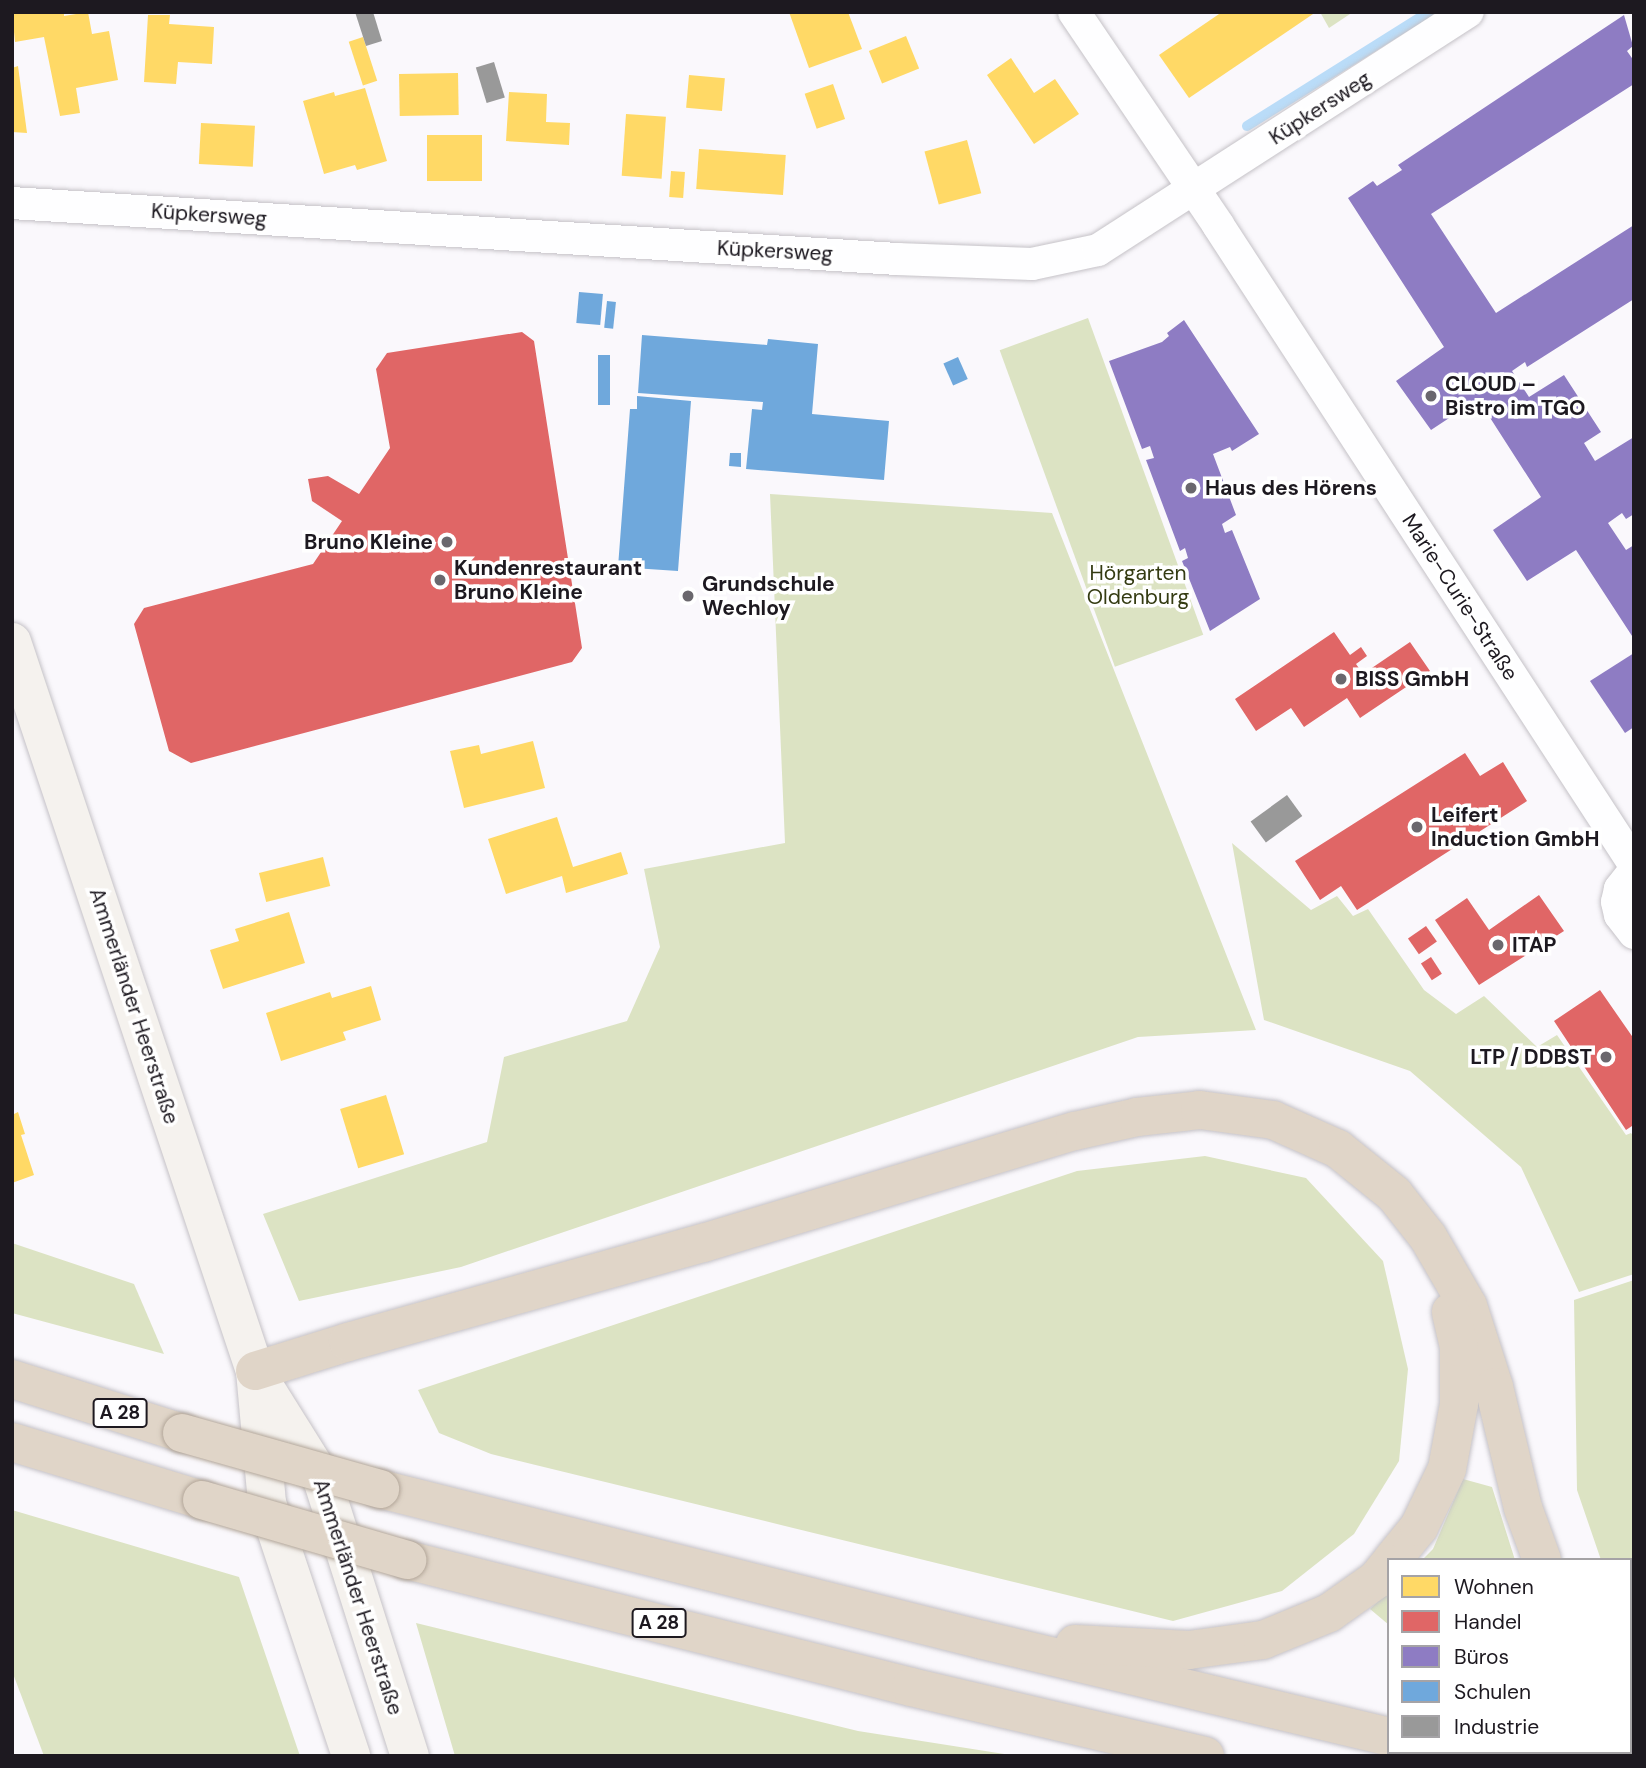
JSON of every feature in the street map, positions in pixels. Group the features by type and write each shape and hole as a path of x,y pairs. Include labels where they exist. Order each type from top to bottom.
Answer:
{"highway":[{"path":"255,1371 348,1342 703,1243 1075,1131 1137,1116 1200,1110 1273,1119 1338,1149 1394,1194 1428,1237 1468,1306 1494,1387 1523,1508 1541,1558"},
{"path":"1394,1558 1419,1527 1447,1469 1459,1404 1459,1347 1447,1295 1428,1237"},
{"name":"A 28","path":"12,1379 182,1433 380,1489 983,1640 1387,1737"},
{"name":"A 28","path":"12,1442 407,1560 911,1687 1205,1756"},
{"path":"983,1640 1189,1650 1264,1640 1329,1613 1377,1579 1387,1566"}],"street":[{"name":"Marie-Curie-Straße","path":"1074,12 1194,190 1634,864"},
{"name":"Küpkersweg","path":"12,203 870,257 1032,264 1098,250 1468,12"},
{"name":"Ammerländer Heerstraße","path":"12,642 255,1371 267,1503 351,1756"},
{"path":"1634,871 1620,889 1618,902 1620,915 1634,933"},
{"name":"Ammerländer Heerstraße","path":"255,1371 322,1479 410,1756"}],"green space":[{"path":"1320,12 1353,12 1329,28"},
{"name":"Hörgarten Oldenburg","path":"1088,318 1203,635 1115,667 1000,350"},
{"path":"770,494 1052,513 1256,1030 1138,1037 461,1267 299,1301 263,1214 487,1142 504,1057 627,1021 660,947 644,869 785,843"},
{"path":"1232,843 1311,910 1337,896 1353,916 1368,909 1424,990 1456,1014 1484,996 1537,1047 1557,1035 1626,1135 1631,1133 1634,1137 1634,1274 1579,1292 1521,1167 1410,1071 1264,1020"},
{"path":"1205,1156 1306,1178 1383,1261 1408,1369 1399,1461 1354,1534 1282,1591 1173,1621 491,1454 439,1433 418,1390 1077,1171"},
{"path":"12,1243 134,1284 164,1354 12,1313"},
{"path":"1634,1280 1634,1623 1632,1558 1600,1558 1577,1490 1574,1300"},
{"path":"1463,1479 1492,1487 1514,1558 1424,1558 1433,1549"},
{"path":"12,1510 239,1577 300,1756 44,1756 12,1671"},
{"path":"1387,1593 1387,1623 1370,1609"},
{"path":"416,1623 858,1731 1017,1756 455,1756"}],"building: Wohnen":[{"path":"12,12 64,12 64,16 88,12 92,34 109,31 118,80 76,88 80,113 60,116 44,37 15,42"},
{"path":"789,12 848,12 862,49 809,68"},
{"path":"1222,12 1316,12 1189,98 1159,55"},
{"path":"148,15 170,15 169,24 214,27 212,64 178,62 176,84 144,82"},
{"path":"906,36 919,68 882,83 869,51"},
{"path":"363,37 377,81 363,85 349,42"},
{"path":"1011,58 1034,93 1055,79 1079,114 1034,144 987,75"},
{"path":"18,66 27,133 12,132 12,68"},
{"path":"458,73 459,115 400,116 399,74"},
{"path":"689,75 725,78 722,111 686,108"},
{"path":"833,84 845,119 817,129 805,94"},
{"path":"365,88 387,161 357,170 355,165 324,174 303,101 334,92 335,96"},
{"path":"509,92 547,94 546,122 570,123 569,145 506,141"},
{"path":"626,114 666,117 662,179 622,176"},
{"path":"201,123 255,126 253,167 199,164"},
{"path":"427,135 482,135 482,181 427,181"},
{"path":"967,140 981,193 939,205 924,151"},
{"path":"699,149 786,155 783,195 696,189"},
{"path":"671,171 685,172 683,198 669,197"},
{"path":"533,741 545,788 464,808 450,751 479,745 481,754"},
{"path":"557,817 573,867 621,852 628,874 566,893 562,876 506,894 488,839"},
{"path":"323,857 330,886 266,902 259,873"},
{"path":"289,912 305,963 223,989 210,950 239,941 235,929"},
{"path":"371,986 381,1020 343,1032 346,1040 281,1061 266,1013 330,992 332,998"},
{"path":"386,1095 404,1154 358,1168 340,1109"},
{"path":"18,1112 25,1134 21,1135 34,1175 12,1183 12,1115"}],"building: Handel":[{"name":"Bruno Kleine","path":"522,332 534,341 582,648 572,662 191,763 169,751 134,624 144,608 313,564 342,521 312,501 308,479 328,476 359,494 390,448 376,369 387,353"},
{"name":"BISS GmbH","path":"1334,632 1350,655 1361,647 1367,656 1356,664 1363,674 1410,642 1430,671 1360,718 1347,698 1304,727 1291,708 1256,731 1235,699"},
{"name":"Leifert Induction GmbH","path":"1465,753 1480,776 1503,762 1527,801 1357,910 1341,886 1320,900 1295,861"},
{"name":"ITAP","path":"1539,895 1564,931 1479,985 1435,920 1467,898 1489,930"},
{"path":"1426,926 1437,942 1419,954 1408,939"},
{"path":"1431,957 1442,974 1432,980 1421,964"},
{"name":"LTP / DDBST","path":"1600,990 1634,1039 1634,1129 1632,1126 1626,1130 1554,1021"}],"building: Büros":[{"path":"1624,15 1633,46 1627,51 1634,61 1634,84 1431,214 1496,313 1634,225 1634,299 1527,367 1525,362 1512,371 1529,397 1564,375 1601,432 1584,443 1595,461 1634,437 1634,514 1626,519 1622,513 1608,523 1626,550 1634,545 1634,639 1576,550 1527,581 1493,530 1541,497 1478,399 1431,430 1396,381 1444,347 1348,198 1373,181 1377,186 1402,170 1398,165"},
{"name":"Haus des Hörens","path":"1184,320 1259,434 1232,451 1230,447 1213,454 1236,515 1222,524 1225,533 1232,530 1260,599 1210,631 1182,561 1188,558 1185,548 1180,551 1146,460 1154,458 1150,446 1142,449 1109,361 1162,342 1169,336 1167,333"},
{"path":"1634,653 1634,727 1625,733 1590,681"}],"building: Schulen":[{"path":"579,292 603,294 600,325 576,323"},
{"path":"607,301 616,302 613,329 604,328"},
{"path":"642,335 767,345 768,339 818,344 812,414 889,421 884,480 746,469 752,409 762,410 763,402 638,393"},
{"path":"598,355 610,355 610,405 598,405"},
{"path":"958,357 968,379 953,385 943,364"},
{"path":"637,396 691,401 678,571 618,567 630,409 637,409"},
{"path":"730,453 741,453 741,467 729,466"}],"building: Industrie":[{"path":"355,12 373,12 382,41 366,46"},
{"path":"494,62 505,97 487,103 476,68"},
{"path":"1287,795 1302,816 1266,842 1251,821"}],"waterway":[{"path":"1247,126 1429,12"}],"place":[{"name":"CLOUD – Bistro im TGO","path":"1431,396"},
{"name":"Haus des Hörens","path":"1191,488"},
{"name":"Bruno Kleine","path":"447,542"},
{"name":"Kundenrestaurant Bruno Kleine","path":"440,580"},
{"name":"Grundschule Wechloy","path":"688,596"},
{"name":"BISS GmbH","path":"1341,679"},
{"name":"Leifert Induction GmbH","path":"1417,827"},
{"name":"ITAP","path":"1498,945"},
{"name":"LTP / DDBST","path":"1606,1057"}]}
